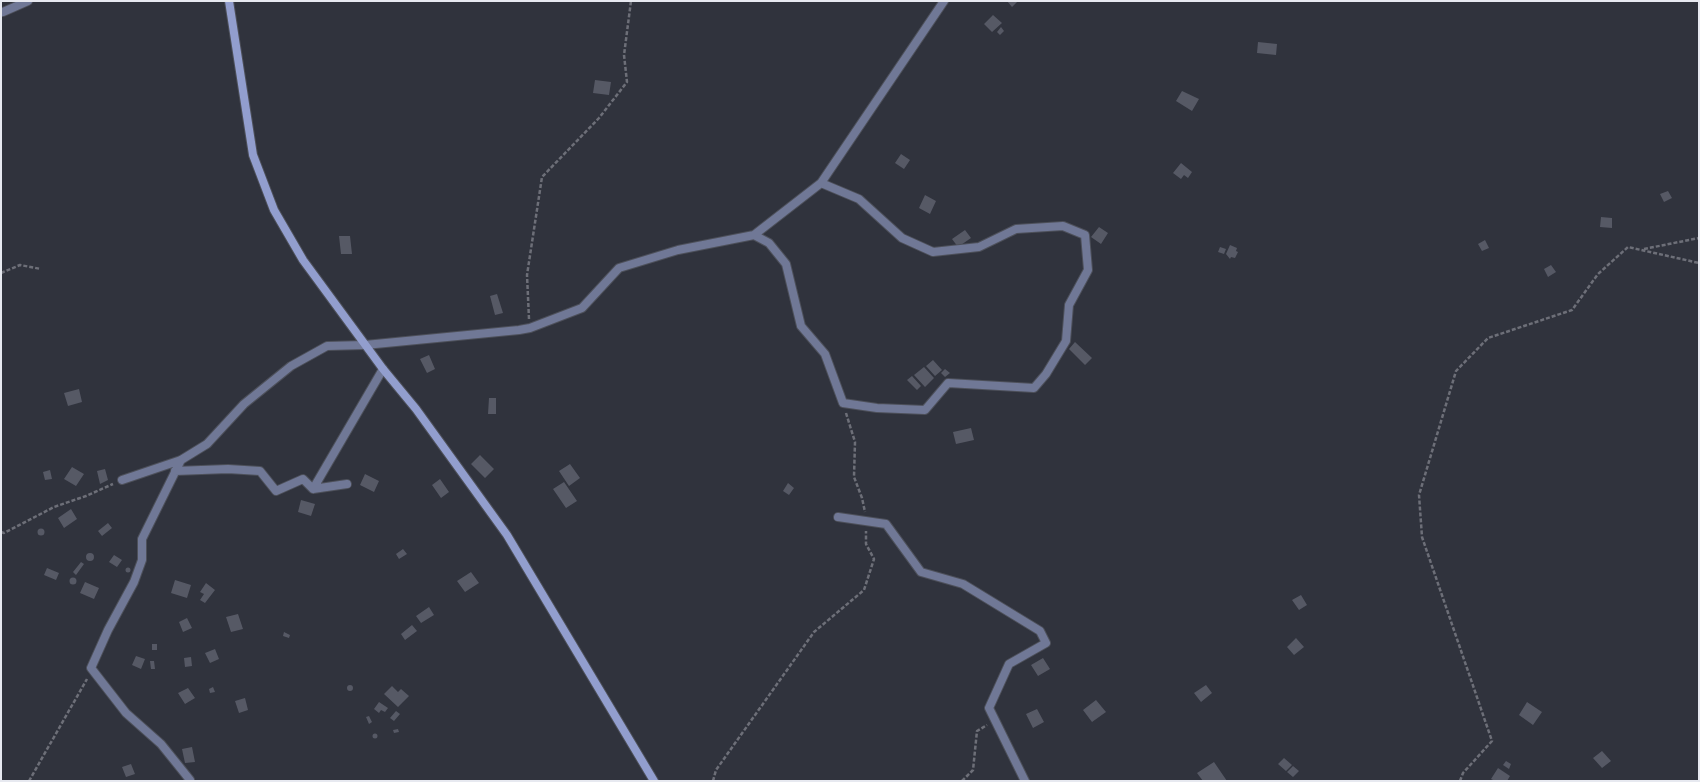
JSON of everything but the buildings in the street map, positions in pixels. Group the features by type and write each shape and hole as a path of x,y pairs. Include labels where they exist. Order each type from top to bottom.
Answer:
{"street":[{"path":"3,12 28,1"},
{"path":"229,1 253,155 274,210 303,260 382,369 416,409 507,535 654,781"},
{"path":"122,480 181,460 207,444 244,404 291,366 326,346 365,345 530,328 582,308 619,268 678,250 754,235 821,183 944,1"},
{"path":"754,235 770,243 786,264 801,326 825,354 843,403 877,408 925,410 948,383 1034,388 1046,374 1066,340 1069,305 1088,270 1085,235 1064,226 1016,229 979,247 933,252 902,238 859,199 821,183"},
{"path":"313,489 382,369"},
{"path":"181,460 142,539 142,560 134,582 108,630 92,668 126,713 161,744 190,780"},
{"path":"175,471 246,468 260,471 276,490 303,479 313,489"},
{"path":"313,489 347,484"},
{"path":"838,516 886,524 921,572 963,584 1040,631 1046,643 1009,664 989,708 1025,781"}],"path":[{"path":"530,328 527,276 542,177 599,118 627,82 624,55 631,1"},
{"path":"1641,250 1699,238"},
{"path":"1460,781 1462,773 1492,741 1422,537 1419,495 1456,371 1488,338 1572,310 1598,274 1628,247 1699,263"},
{"path":"1,273 20,265 41,269"},
{"path":"713,781 716,770 814,632 864,590 874,559 866,544 867,522 862,498 854,477 856,442 843,403"},
{"path":"2,533 54,507 86,496 122,480"},
{"path":"29,781 92,668"},
{"path":"962,781 973,770 977,731 994,720"}]}
